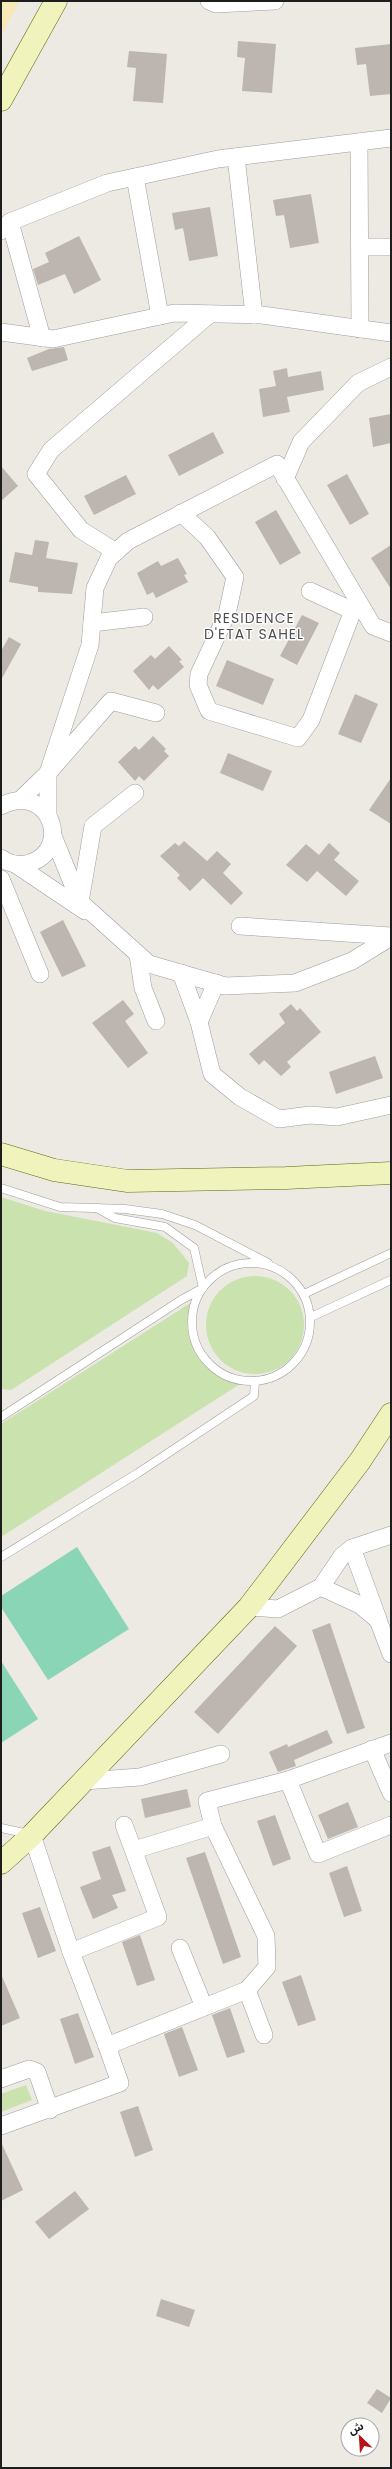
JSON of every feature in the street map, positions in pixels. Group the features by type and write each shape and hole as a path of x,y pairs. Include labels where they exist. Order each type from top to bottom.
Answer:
{"main road":[{"path":"1,100 56,1"},
{"path":"1,1154 54,1170 128,1181 294,1178 391,1173"},
{"path":"1,1863 32,1835 249,1607 360,1461 391,1414"}],"street":[{"path":"209,1 216,4 275,1"},
{"path":"42,338 5,227 107,184 135,177 236,157 391,138"},
{"path":"359,142 360,329"},
{"path":"236,157 254,315"},
{"path":"135,177 160,316"},
{"path":"360,247 391,247"},
{"path":"1,332 53,339 174,313 254,315 391,333"},
{"path":"116,552 80,530 36,474 51,450 210,314"},
{"path":"285,478 301,442 305,437 358,383 391,367"},
{"path":"48,816 48,773 90,646 95,588 109,558 128,540 277,464 355,605 373,626 391,633"},
{"path":"181,513 207,537 234,577 227,614 199,674 198,685 209,711 298,738 311,720 355,605"},
{"path":"310,591 355,605"},
{"path":"92,623 144,617"},
{"path":"1,806 20,800 48,773 111,701 156,713"},
{"path":"80,902 93,826 135,792"},
{"path":"8,861 30,863 44,855 50,846 52,836 52,825 48,816 36,804 20,800"},
{"path":"52,836 80,902 149,964 225,986 295,983 352,961 391,936"},
{"path":"8,861 101,922"},
{"path":"1,879 40,974"},
{"path":"240,926 391,936"},
{"path":"138,955 143,988 156,1021"},
{"path":"181,973 199,1022 212,1074 240,1097 279,1119 310,1116 337,1117 391,1105"},
{"path":"199,1022 216,983"},
{"path":"249,1607 278,1609 321,1587 342,1556 352,1548 391,1535"},
{"path":"352,1548 378,1620 389,1644"},
{"path":"321,1587 360,1605 378,1620"},
{"path":"107,2046 247,1990 267,1967 266,1936 213,1826 207,1801 288,1780 391,1742"},
{"path":"372,1749 391,1793"},
{"path":"84,1781 140,1777 221,1754"},
{"path":"288,1780 318,1854 391,1825"},
{"path":"71,1952 158,1917 124,1825"},
{"path":"134,1850 213,1826"},
{"path":"1,2126 50,2110 120,2083 71,1952 32,1835"},
{"path":"180,1948 204,2007"},
{"path":"247,1990 264,2035"},
{"path":"1,2079 29,2068 34,2069 37,2072 50,2110"}],"lane":[{"path":"1,1188 60,1207 125,1209 162,1214 194,1225 275,1267 287,1274 304,1294 311,1317 306,1342 302,1353 289,1367 273,1376 255,1381 236,1379 219,1372 205,1359 196,1342 192,1323 195,1305 203,1288 217,1273 235,1265 255,1263 275,1267"},
{"path":"97,1208 115,1218 165,1226 194,1248 203,1288"},
{"path":"304,1294 391,1253"},
{"path":"311,1317 391,1280"},
{"path":"3,1414 181,1300 203,1288"},
{"path":"1,1557 138,1473 254,1396 255,1381"},
{"path":"1,1828 32,1835"}],"green space":[{"path":"1,1197 45,1211 157,1233 173,1243 189,1263 187,1276 11,1390 1,1389"},
{"path":"255,1276 274,1280 290,1290 300,1306 304,1325 300,1344 290,1360 274,1370 255,1374 236,1370 220,1360 210,1344 206,1325 210,1306 220,1290 236,1280"},
{"path":"192,1302 189,1311 188,1331 190,1340 199,1359 214,1373 240,1384 1,1537 1,1424"},
{"path":"77,1547 129,1629 48,1680 1,1607 1,1596"},
{"path":"1,1661 38,1719 1,1743"},
{"path":"26,2085 32,2100 1,2112 1,2094"}],"sand":[{"path":"1,1 20,1 1,35"}],"building":[{"path":"238,41 276,44 272,93 242,91 245,58 237,57"},
{"path":"391,44 391,94 370,96 366,64 357,65 355,48"},
{"path":"129,51 167,54 163,103 133,101 136,68 127,67"},
{"path":"311,194 319,243 290,248 284,215 276,216 273,200"},
{"path":"210,207 218,256 189,261 183,228 175,230 172,213"},
{"path":"79,236 101,280 74,294 65,274 38,285 33,269 49,262 45,253"},
{"path":"64,347 68,360 32,371 27,358 49,349"},
{"path":"287,368 288,377 321,371 324,390 287,397 290,412 263,417 259,389 276,386 273,371"},
{"path":"391,414 391,443 373,447 369,418"},
{"path":"213,432 224,453 179,476 168,455"},
{"path":"1,466 18,486 1,501"},
{"path":"347,474 369,514 350,525 327,485"},
{"path":"126,475 136,494 94,515 84,496"},
{"path":"276,510 301,553 280,565 255,522"},
{"path":"35,540 49,542 46,558 78,563 72,594 38,592 38,587 9,582 15,552 32,555"},
{"path":"391,545 391,589 371,558"},
{"path":"178,558 187,574 184,575 188,582 156,598 153,592 147,595 137,573 158,561 161,566"},
{"path":"302,615 319,623 297,665 280,656"},
{"path":"9,637 21,644 1,680 1,651"},
{"path":"169,646 182,660 179,661 184,667 158,690 153,685 149,690 133,671 151,655 155,659"},
{"path":"227,660 274,679 263,705 216,686"},
{"path":"355,694 378,704 361,743 338,734"},
{"path":"153,736 166,749 164,751 169,756 144,781 139,776 135,781 118,762 135,746 139,750"},
{"path":"228,753 272,771 263,791 220,773"},
{"path":"391,778 391,824 369,810"},
{"path":"184,841 207,861 217,851 231,864 223,873 243,893 231,905 203,878 190,891 177,878 180,875 160,856 175,843 179,846"},
{"path":"329,843 340,853 334,860 359,881 346,896 317,871 307,882 286,865 306,844 319,855"},
{"path":"63,920 86,966 62,977 40,932"},
{"path":"123,1000 134,1014 125,1021 148,1053 128,1068 92,1023"},
{"path":"291,1004 297,1011 300,1008 321,1032 287,1062 291,1067 281,1076 264,1060 259,1065 249,1054 285,1023 279,1014"},
{"path":"375,1056 383,1078 336,1094 329,1072"},
{"path":"330,1623 365,1728 347,1734 312,1630"},
{"path":"275,1626 297,1646 218,1734 194,1712"},
{"path":"327,1730 333,1743 294,1760 296,1766 278,1772 269,1752 287,1744 288,1747"},
{"path":"187,1789 191,1807 145,1818 141,1799"},
{"path":"348,1802 358,1827 328,1839 318,1815"},
{"path":"275,1815 291,1859 273,1866 257,1821"},
{"path":"110,1846 126,1891 112,1895 118,1908 93,1919 80,1887 101,1879 92,1852"},
{"path":"205,1852 241,1957 223,1964 186,1858"},
{"path":"347,1866 362,1911 344,1917 329,1873"},
{"path":"40,1907 56,1951 38,1958 22,1913"},
{"path":"140,1935 155,1980 137,1986 122,1942"},
{"path":"1,1974 20,2018 1,2026"},
{"path":"301,1975 316,2020 298,2026 282,1982"},
{"path":"230,2008 245,2052 227,2058 212,2015"},
{"path":"78,2013 94,2057 75,2064 60,2019"},
{"path":"182,2027 198,2070 179,2077 164,2034"},
{"path":"138,2106 153,2150 135,2157 120,2112"},
{"path":"1,2142 23,2190 1,2201"},
{"path":"75,2191 89,2209 49,2239 35,2222"},
{"path":"161,2299 195,2310 189,2327 156,2316"},
{"path":"377,2389 391,2398 382,2413 367,2403"}],"district":[{"name":"RESIDENCE D'ETAT SAHEL","path":"254,626"}]}
